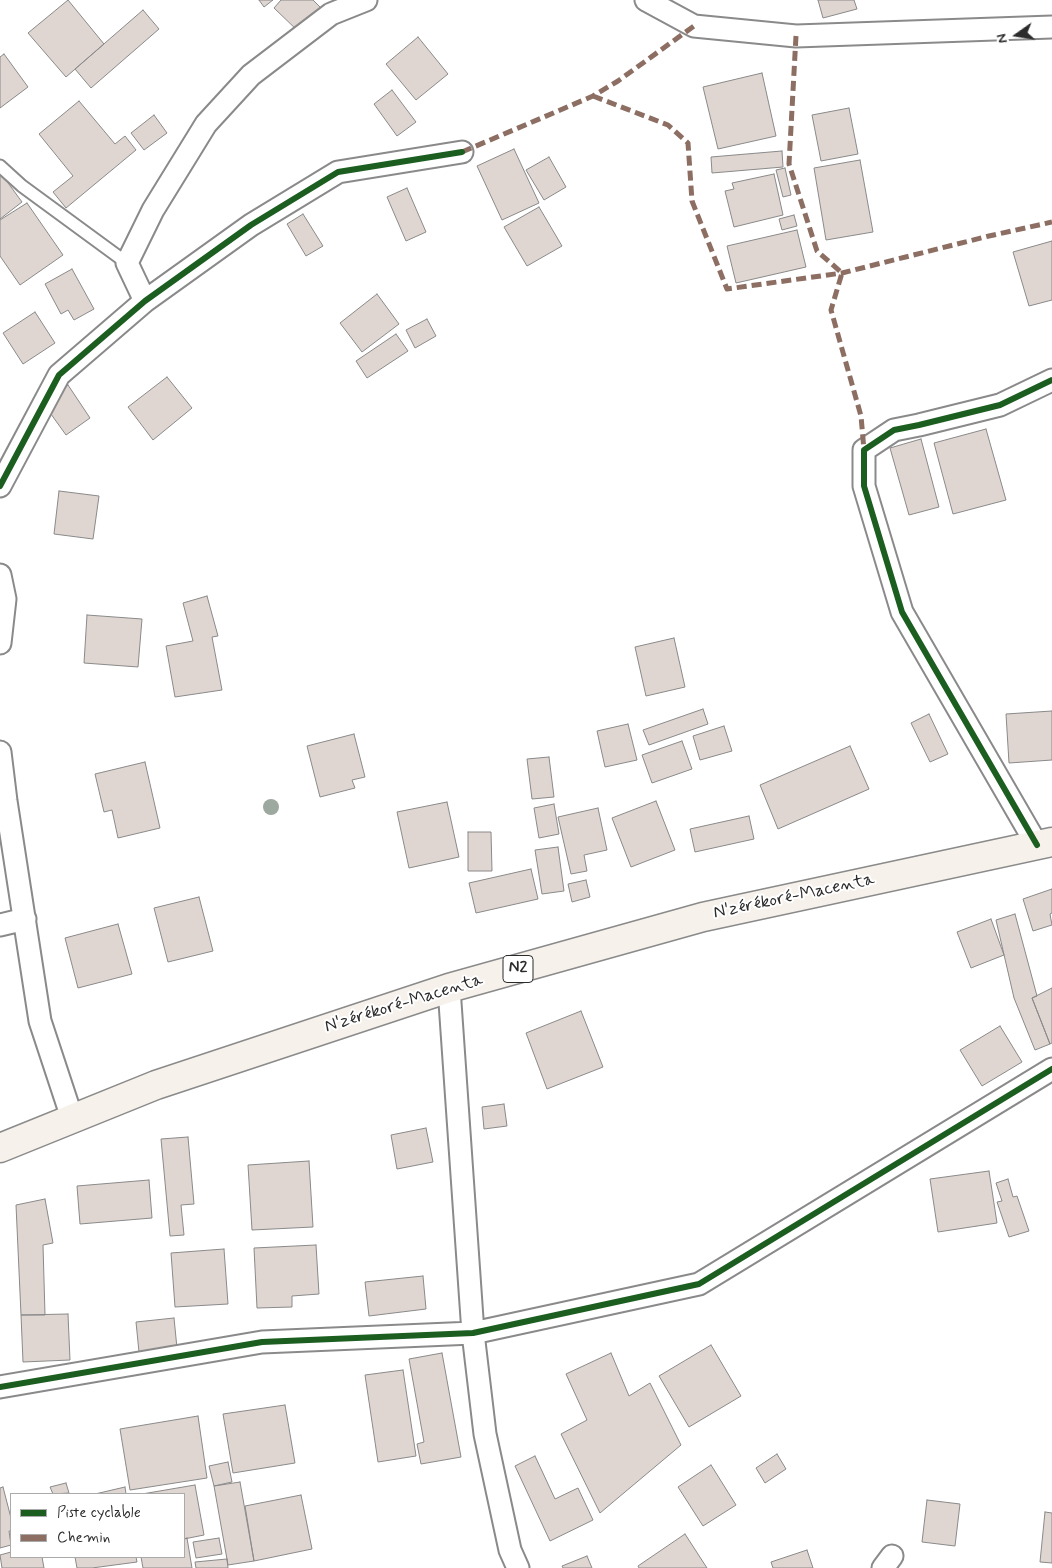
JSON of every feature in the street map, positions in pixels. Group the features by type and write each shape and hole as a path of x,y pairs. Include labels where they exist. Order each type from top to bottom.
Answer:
{"highway":[{"name":"N'zérékoré-Macenta","path":"0,1148 165,1082 449,988 703,916 1045,843"}],"street":[{"path":"146,301 126,263 153,210 206,124 251,74 331,14 366,0"},
{"path":"646,0 694,26 796,36 1052,27"},
{"path":"0,486 59,375 146,301 251,225 338,172 462,152"},
{"path":"1045,843 902,612 864,486 864,450 894,430 1000,405 1052,380"},
{"path":"0,574 4,599 0,643"},
{"path":"0,752 40,1021 72,1118"},
{"path":"0,925 25,919"},
{"path":"449,988 473,1333 485,1434 510,1550 518,1568"},
{"path":"0,1387 262,1342 473,1333 699,1284 1052,1070"}],"lane":[{"path":"0,166 22,186 126,263"}],"building":[{"path":"68,0 104,44 66,77 28,33"},
{"path":"259,0 273,0 264,7"},
{"path":"281,0 313,0 322,9 300,33 274,8"},
{"path":"818,0 854,0 857,9 823,18"},
{"path":"143,10 159,29 91,88 75,69"},
{"path":"418,37 448,74 416,100 386,64"},
{"path":"4,54 28,87 0,108 0,57"},
{"path":"762,73 776,136 718,149 703,87"},
{"path":"392,90 416,122 397,136 374,104"},
{"path":"79,101 115,144 125,136 136,150 66,208 53,192 73,176 39,134"},
{"path":"849,108 858,154 821,161 812,115"},
{"path":"154,115 167,133 144,150 131,133"},
{"path":"514,149 539,203 502,220 477,166"},
{"path":"782,151 783,167 712,173 711,157"},
{"path":"549,157 566,187 544,200 526,170"},
{"path":"860,160 873,232 826,240 814,168"},
{"path":"785,168 791,195 783,197 776,170"},
{"path":"0,172 22,202 0,219"},
{"path":"774,174 783,215 734,227 725,191 734,189 732,183"},
{"path":"407,188 426,232 406,241 387,197"},
{"path":"27,203 63,255 20,285 0,256 0,220"},
{"path":"539,207 562,246 527,266 504,227"},
{"path":"303,214 323,246 306,256 287,224"},
{"path":"794,215 797,226 782,230 779,219"},
{"path":"797,230 806,267 736,283 727,246"},
{"path":"1052,241 1052,300 1029,306 1013,252"},
{"path":"72,269 94,309 74,320 68,310 61,314 45,284"},
{"path":"377,294 399,324 362,352 340,323"},
{"path":"35,312 55,343 23,364 3,333"},
{"path":"427,319 436,336 415,348 406,330"},
{"path":"396,334 408,351 367,378 356,361"},
{"path":"167,377 192,408 153,440 128,407"},
{"path":"68,385 90,418 66,435 43,403"},
{"path":"986,429 1006,500 953,514 934,443"},
{"path":"921,439 939,507 909,515 890,448"},
{"path":"59,491 99,496 93,539 54,534"},
{"path":"207,596 218,636 212,637 222,690 175,697 166,646 193,641 183,603"},
{"path":"87,615 142,619 138,667 84,663"},
{"path":"674,638 685,687 646,696 635,647"},
{"path":"703,709 708,724 649,745 643,730"},
{"path":"1052,711 1052,760 1009,763 1006,714"},
{"path":"929,714 948,754 930,762 911,723"},
{"path":"628,724 637,760 605,767 597,731"},
{"path":"724,726 732,751 700,760 693,736"},
{"path":"354,734 365,777 352,780 355,788 320,797 307,746"},
{"path":"682,741 692,769 652,783 642,755"},
{"path":"850,746 869,789 778,829 760,785"},
{"path":"549,757 554,797 532,799 527,759"},
{"path":"145,762 160,828 118,838 112,810 104,812 95,774"},
{"path":"656,801 675,850 631,867 612,818"},
{"path":"447,802 459,857 409,868 397,812"},
{"path":"554,804 559,834 539,838 534,808"},
{"path":"598,808 607,850 584,855 587,871 571,874 558,817"},
{"path":"749,816 754,839 695,852 690,829"},
{"path":"468,832 491,832 492,871 468,871"},
{"path":"558,847 564,891 542,894 535,850"},
{"path":"531,869 538,899 476,913 469,883"},
{"path":"586,880 590,897 572,902 568,884"},
{"path":"1052,889 1052,913 1050,914 1052,925 1033,931 1023,899"},
{"path":"199,897 213,951 168,962 154,908"},
{"path":"1015,914 1037,996 1032,998 1050,1044 1035,1050 1014,998 996,920"},
{"path":"991,919 1004,955 971,968 957,932"},
{"path":"118,924 132,974 78,988 65,938"},
{"path":"1052,988 1052,1043 1050,1044 1032,998"},
{"path":"581,1011 603,1067 547,1089 526,1033"},
{"path":"1000,1026 1022,1062 982,1086 960,1050"},
{"path":"504,1104 507,1126 484,1129 482,1107"},
{"path":"426,1128 433,1162 397,1169 391,1135"},
{"path":"188,1137 194,1204 181,1205 184,1235 170,1236 161,1139"},
{"path":"309,1161 313,1227 252,1230 248,1165"},
{"path":"989,1171 997,1223 938,1232 930,1179"},
{"path":"1008,1179 1013,1197 1017,1196 1029,1231 1009,1237 997,1202 1002,1201 996,1183"},
{"path":"149,1180 152,1218 80,1224 77,1186"},
{"path":"45,1199 53,1243 43,1245 45,1315 21,1315 16,1205"},
{"path":"316,1245 319,1294 292,1296 292,1307 257,1308 254,1248"},
{"path":"224,1249 228,1304 175,1307 171,1253"},
{"path":"423,1276 426,1309 369,1316 365,1282"},
{"path":"68,1314 70,1360 23,1362 21,1315"},
{"path":"174,1318 177,1348 139,1352 136,1322"},
{"path":"711,1345 741,1396 689,1427 659,1376"},
{"path":"442,1353 461,1457 421,1464 417,1444 424,1442 409,1359"},
{"path":"611,1353 629,1396 650,1383 681,1445 600,1513 561,1434 587,1420 566,1374"},
{"path":"403,1370 416,1456 378,1462 365,1375"},
{"path":"285,1405 295,1463 233,1473 223,1414"},
{"path":"198,1416 207,1478 130,1490 120,1429"},
{"path":"777,1454 786,1469 765,1483 756,1468"},
{"path":"535,1456 555,1499 578,1488 593,1520 550,1541 515,1466"},
{"path":"228,1462 232,1482 214,1486 209,1466"},
{"path":"711,1465 736,1505 703,1526 678,1487"},
{"path":"240,1482 254,1561 228,1565 214,1486"},
{"path":"66,1483 69,1493 53,1493 50,1487"},
{"path":"195,1485 204,1535 185,1539 185,1493 148,1493"},
{"path":"3,1487 10,1514 10,1545 0,1548 0,1488"},
{"path":"125,1487 126,1493 99,1493"},
{"path":"301,1495 312,1549 254,1561 245,1506"},
{"path":"927,1500 960,1504 955,1546 922,1542"},
{"path":"1045,1512 1052,1513 1052,1563 1040,1562"},
{"path":"685,1534 707,1568 639,1568 638,1566"},
{"path":"187,1538 192,1568 143,1568 141,1558 185,1558 185,1539"},
{"path":"219,1538 222,1554 196,1558 193,1542"},
{"path":"807,1550 813,1568 773,1568 771,1562"},
{"path":"10,1552 10,1558 42,1558 44,1568 2,1568 0,1555"},
{"path":"587,1556 592,1568 563,1568 562,1566"},
{"path":"75,1558 136,1558 137,1562 92,1568 77,1568"},
{"path":"227,1559 228,1568 196,1568 195,1562"}],"marked path":[{"path":"462,152 593,96 618,81 694,26"},
{"path":"796,36 789,164 817,251 842,273 831,310 861,416 864,450"},
{"path":"593,96 668,125 688,143 692,201 727,289 842,273 1052,222"}],"cycle path":[{"path":"0,486 59,375 145,301 251,225 338,172 462,152"},
{"path":"1037,845 902,612 864,486 864,450 894,430 1000,405 1052,380"},
{"path":"0,1387 262,1342 473,1333 699,1284 1052,1069"}]}
